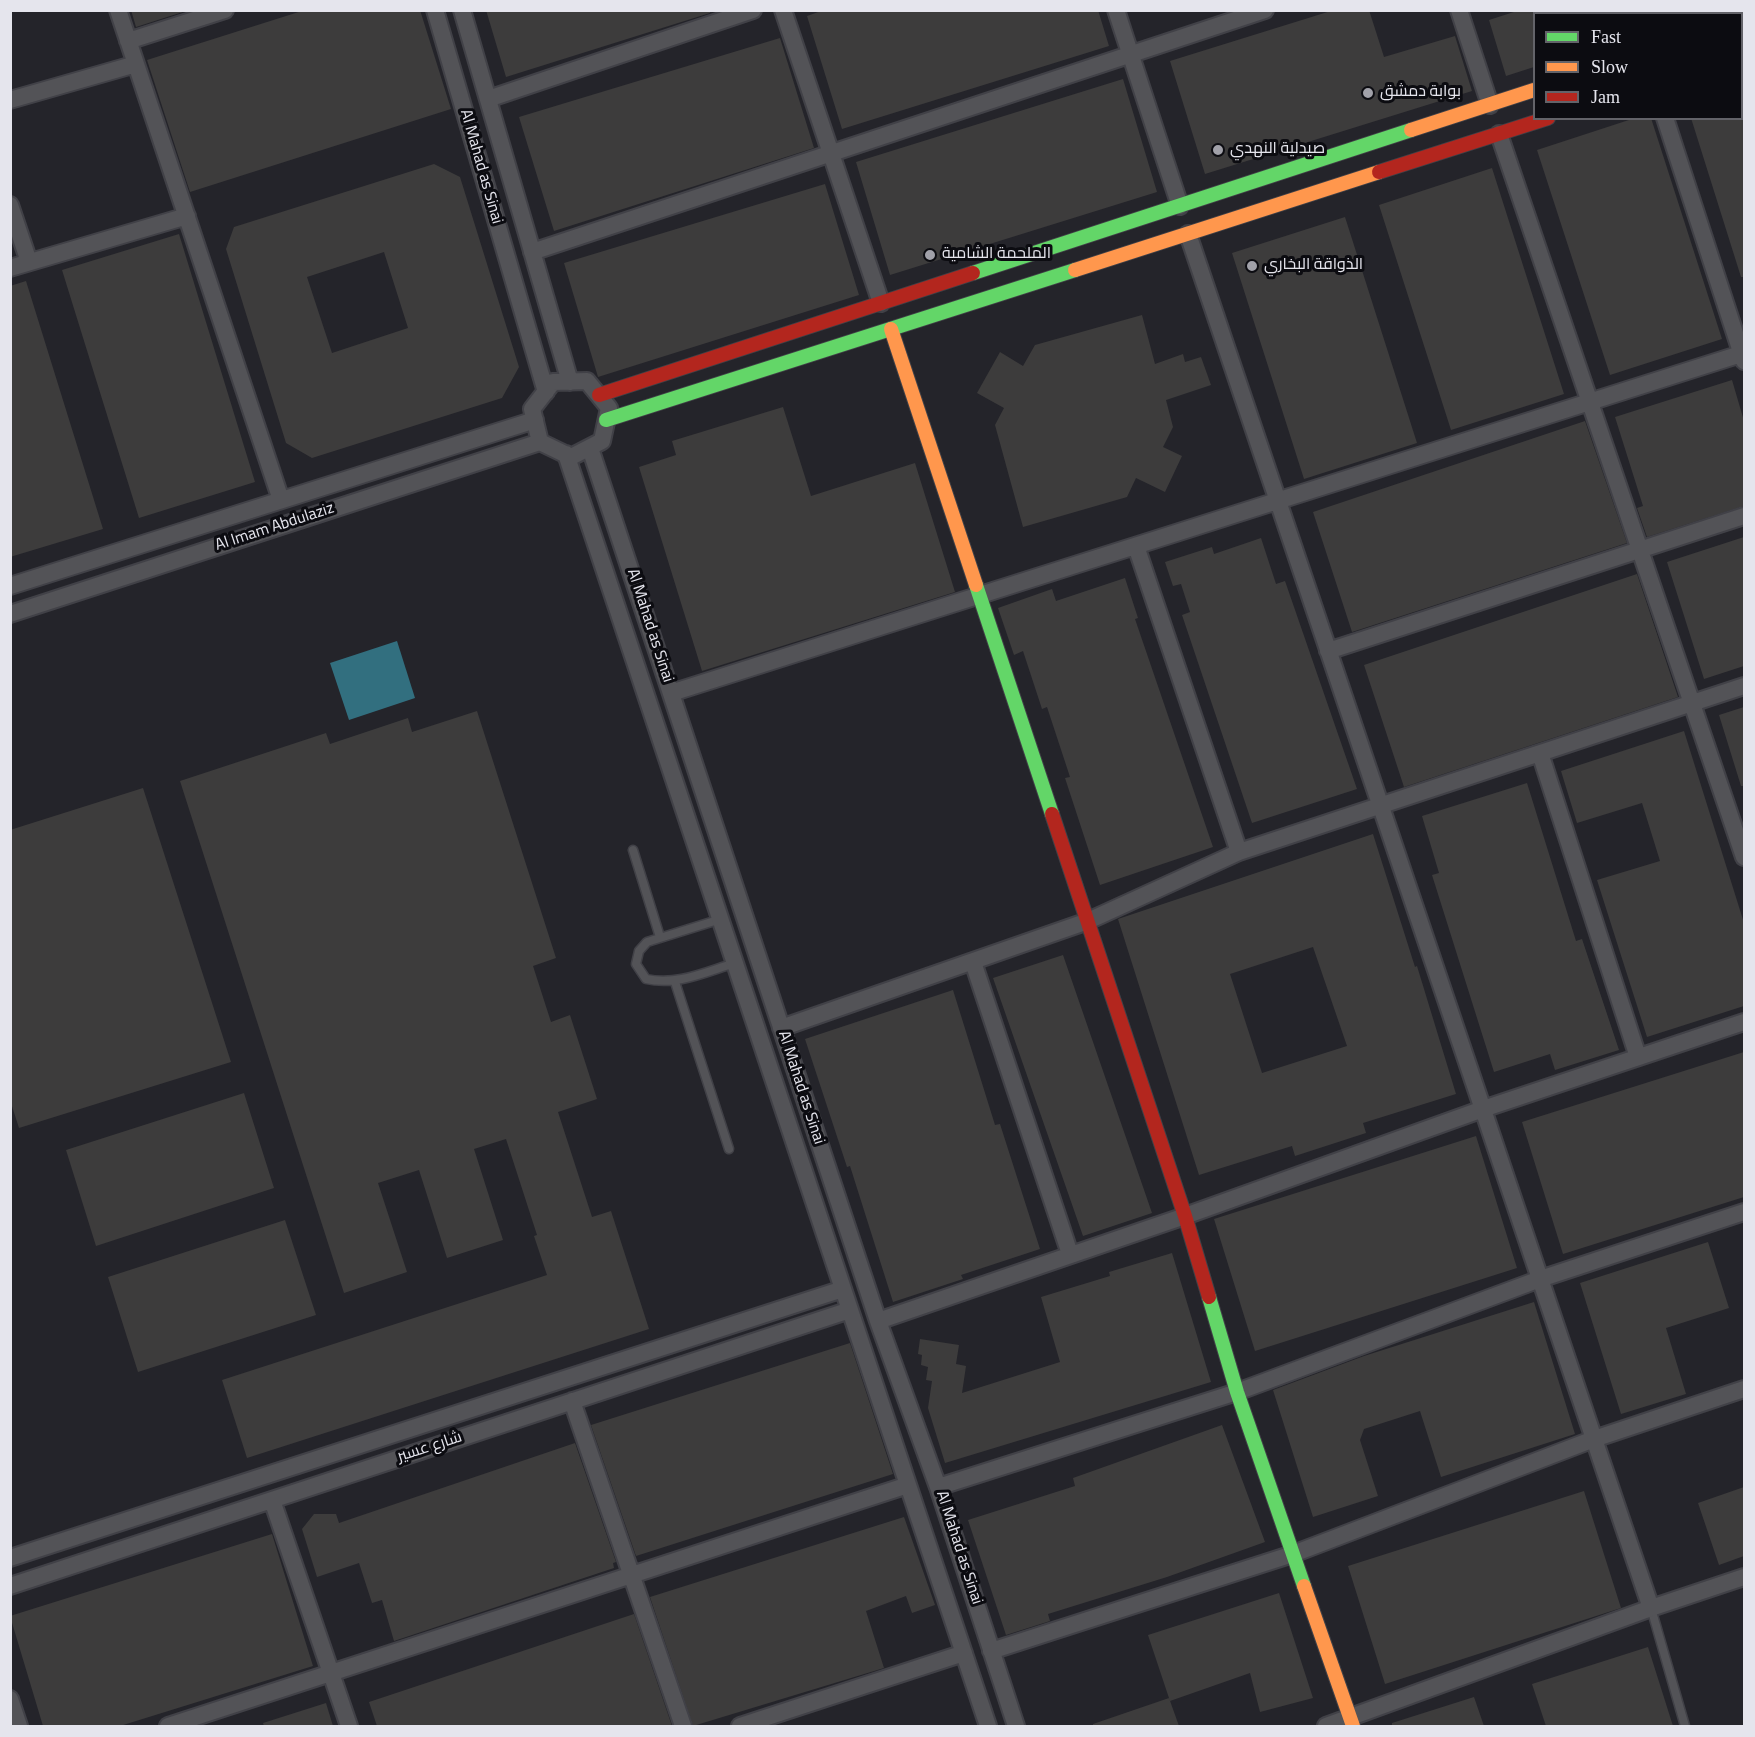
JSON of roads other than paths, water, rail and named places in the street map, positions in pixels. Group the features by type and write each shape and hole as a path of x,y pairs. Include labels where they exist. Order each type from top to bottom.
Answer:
{"street":[{"path":"118,10 281,500"},
{"path":"128,41 225,10"},
{"name":"Al Mahad as Sinai","path":"435,10 546,392"},
{"name":"Al Mahad as Sinai","path":"462,10 570,382"},
{"path":"488,99 753,10"},
{"path":"783,10 881,303"},
{"path":"1116,10 1180,206"},
{"path":"532,252 1265,10"},
{"path":"1459,10 1490,105"},
{"path":"10,100 136,64"},
{"path":"599,395 1533,90"},
{"path":"606,420 1542,120"},
{"path":"672,693 1590,402 1744,356 1666,120"},
{"path":"1499,134 1744,854"},
{"path":"10,206 29,262"},
{"path":"10,268 187,216"},
{"path":"1188,234 1651,1608"},
{"path":"891,329 1185,1216 1238,1392 1352,1722"},
{"path":"587,381 609,408 602,441 571,457 540,442 532,409 553,382 570,382 587,381"},
{"path":"10,586 535,420"},
{"name":"Al Imam Abdulaziz","path":"10,614 540,442"},
{"name":"Al Mahad as Sinai","path":"590,448 878,1321 938,1486 1016,1726"},
{"name":"Al Mahad as Sinai","path":"566,454 988,1726"},
{"path":"1328,651 1744,516"},
{"path":"1137,546 1239,852"},
{"path":"781,1028 1088,921 1239,852 1744,686"},
{"path":"1540,753 1638,1057"},
{"path":"973,962 1070,1254"},
{"path":"878,1321 1185,1216 1483,1108 1744,1022"},
{"path":"938,1486 1238,1392 1540,1279 1744,1212"},
{"name":"شارع عسير","path":"10,1557 843,1289"},
{"name":"شارع عسير","path":"10,1586 850,1310"},
{"path":"991,1651 1293,1554 1594,1439 1744,1389"},
{"path":"572,1401 683,1726"},
{"path":"168,1726 908,1485"},
{"path":"272,1500 349,1726"},
{"path":"1326,1726 1352,1722 1651,1608 1744,1577"},
{"path":"740,1726 964,1653"},
{"path":"10,1699 20,1726"}],"lane":[{"path":"633,850 660,937"},
{"path":"721,919 647,942 639,951 636,963 646,979 675,982 735,963"},
{"path":"675,982 729,1149"},
{"path":"1651,1608 1685,1726"}],"water":[{"path":"397,641 415,698 349,720 330,663"}],"place":[{"name":"بوابة دمشق","path":"1368,93"},
{"name":"صيدلية النهدي","path":"1218,150"},
{"name":"الملحمة الشامية","path":"930,255"},
{"name":"الذواقة البخاري","path":"1252,266"}]}
